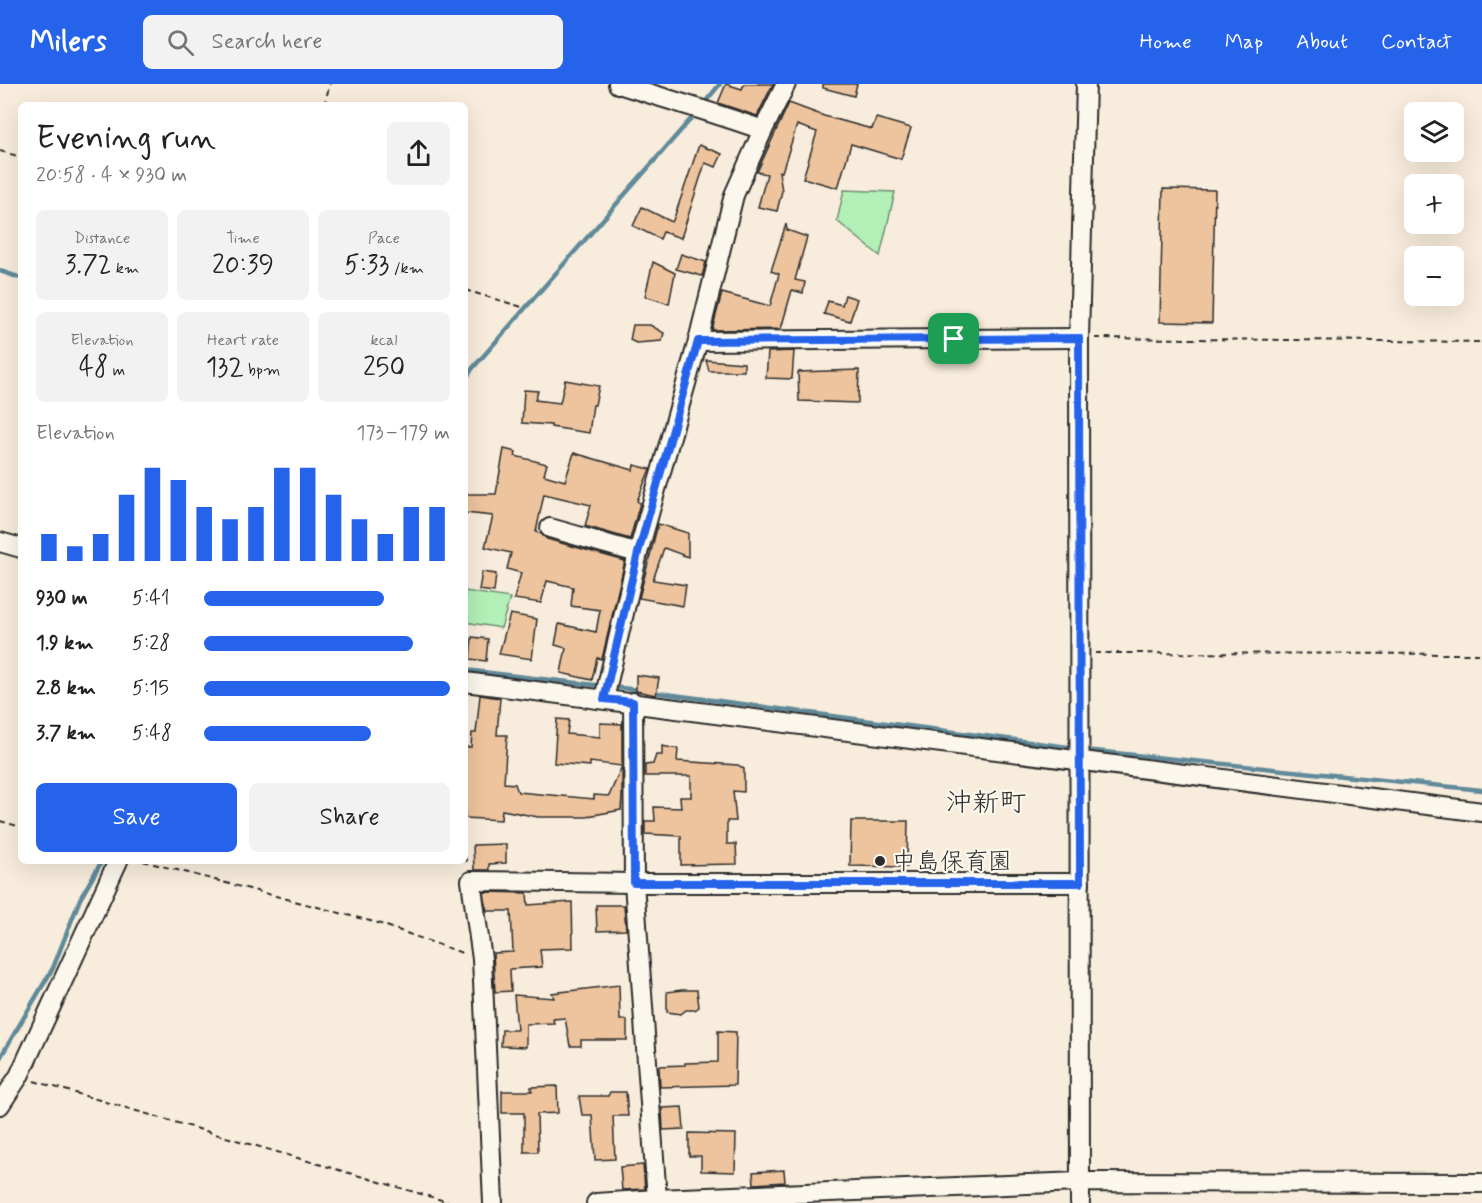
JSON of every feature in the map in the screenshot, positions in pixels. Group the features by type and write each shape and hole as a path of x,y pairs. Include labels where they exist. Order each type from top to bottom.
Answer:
{"street":[{"path":"618,84 763,130"},
{"path":"604,699 638,553 698,341 734,195 786,84"},
{"path":"1080,1203 1079,338 1086,84"},
{"path":"698,341 1079,338"},
{"path":"550,528 638,553"},
{"path":"0,542 18,548"},
{"path":"468,682 1482,812"},
{"path":"633,702 634,883 656,1201"},
{"path":"0,1105 19,1076 117,864"},
{"path":"493,1203 482,959 471,881 1080,883"},
{"path":"597,1203 1080,1182 1482,1183"}],"path":[{"path":"325,102 330,84"},
{"path":"0,151 18,157"},
{"path":"468,291 522,307"},
{"path":"1079,338 1482,342"},
{"path":"1078,653 1482,654"},
{"path":"0,821 18,826"},
{"path":"154,864 378,923 482,959"},
{"path":"19,1076 452,1203"}],"green space":[{"path":"844,190 895,192 880,256 837,221"},
{"path":"468,591 510,598 501,628 468,622"}],"building":[{"path":"726,84 742,89 744,84 773,84 757,116 718,103"},
{"path":"823,84 857,84 854,96 823,88"},
{"path":"789,103 824,116 872,129 876,118 911,128 901,159 851,144 838,188 803,178 817,132 797,125 782,172 779,171 782,191 777,211 758,207 767,174 757,172"},
{"path":"699,145 722,154 716,167 705,163 681,238 663,232 660,239 633,226 642,207 672,222"},
{"path":"1163,189 1215,190 1212,323 1160,322"},
{"path":"786,224 787,230 807,237 795,280 805,282 803,293 792,290 781,329 712,330 722,293 770,306 779,274 771,271"},
{"path":"681,254 706,262 702,276 676,269"},
{"path":"653,262 675,273 669,304 645,296"},
{"path":"845,295 857,299 850,321 824,314 828,301 842,305"},
{"path":"633,325 650,325 664,333 662,341 636,343 630,340"},
{"path":"794,351 792,379 766,378 768,352"},
{"path":"706,360 744,363 744,371 709,371"},
{"path":"859,370 858,403 799,401 798,372"},
{"path":"565,380 599,386 595,405 593,405 589,433 551,427 551,425 522,423 524,390 538,391 535,400 560,403"},
{"path":"504,449 516,452 515,456 547,464 544,475 565,481 574,453 633,470 634,465 650,469 637,501 640,503 630,539 585,526 591,505 544,494 536,532 547,539 625,561 602,659 597,658 592,680 561,673 566,648 555,645 559,624 596,632 600,610 571,606 573,587 547,581 541,603 514,599 521,573 507,569 511,553 485,547 493,516 468,513 468,494 496,494"},
{"path":"658,524 688,533 688,557 664,548 653,580 686,585 683,606 639,598"},
{"path":"482,572 496,574 494,592 479,590"},
{"path":"510,614 537,619 532,659 499,654"},
{"path":"472,637 488,639 486,661 470,659"},
{"path":"636,675 659,678 656,695 636,691"},
{"path":"480,695 500,698 497,735 507,735 504,783 515,784 518,792 594,799 594,795 609,796 622,766 621,810 588,817 538,817 502,810 501,820 468,818 468,747 471,747 472,733 476,733"},
{"path":"557,719 569,720 567,734 600,737 600,723 622,724 622,766 590,762 590,766 554,763"},
{"path":"662,746 678,749 677,761 738,765 744,769 744,792 733,791 736,821 727,821 727,844 736,844 737,864 681,865 681,836 645,834 645,821 655,821 654,807 681,808 680,797 691,797 691,776 645,776 645,765 653,764 656,755 662,755"},
{"path":"851,821 908,821 907,867 850,866"},
{"path":"506,844 506,863 489,864 489,870 474,870 473,845"},
{"path":"484,892 527,893 528,905 572,902 573,948 540,949 542,967 510,969 511,991 495,992 493,953 513,952 511,911 487,911"},
{"path":"596,905 624,905 626,930 597,931"},
{"path":"619,985 620,1020 627,1020 627,1040 581,1040 581,1046 570,1046 565,1018 553,1019 554,1023 526,1024 526,1047 501,1046 502,1030 517,1030 514,995 554,998 552,993"},
{"path":"697,990 699,1007 695,1010 686,1010 681,1014 667,1012 667,992"},
{"path":"718,1031 736,1032 735,1085 660,1087 659,1066 718,1062"},
{"path":"557,1086 558,1113 537,1114 538,1152 524,1152 524,1113 502,1113 502,1091 532,1091 531,1087"},
{"path":"610,1092 626,1092 628,1116 613,1116 615,1159 595,1160 592,1115 582,1115 579,1096 608,1096"},
{"path":"682,1107 684,1129 663,1130 662,1108"},
{"path":"689,1133 736,1134 735,1172 701,1171 701,1156 689,1156"},
{"path":"643,1165 645,1189 622,1190 620,1167"},
{"path":"784,1170 785,1182 754,1184 753,1172"}],"waterway":[{"path":"702,106 720,84"},
{"path":"468,375 697,112"},
{"path":"0,271 18,277"},
{"path":"468,670 604,686"},
{"path":"612,687 639,690"},
{"path":"651,692 1076,748"},
{"path":"1085,750 1482,790"},
{"path":"0,1058 53,968 80,899 100,864"}],"place":[{"name":"中島保育園","path":"880,861"}],"district":[{"name":"沖新町","path":"986,802"}],"route":[{"path":"1079,338 1080,883 634,883 633,702 604,699 638,553 698,341 954,339 1079,338"}]}
